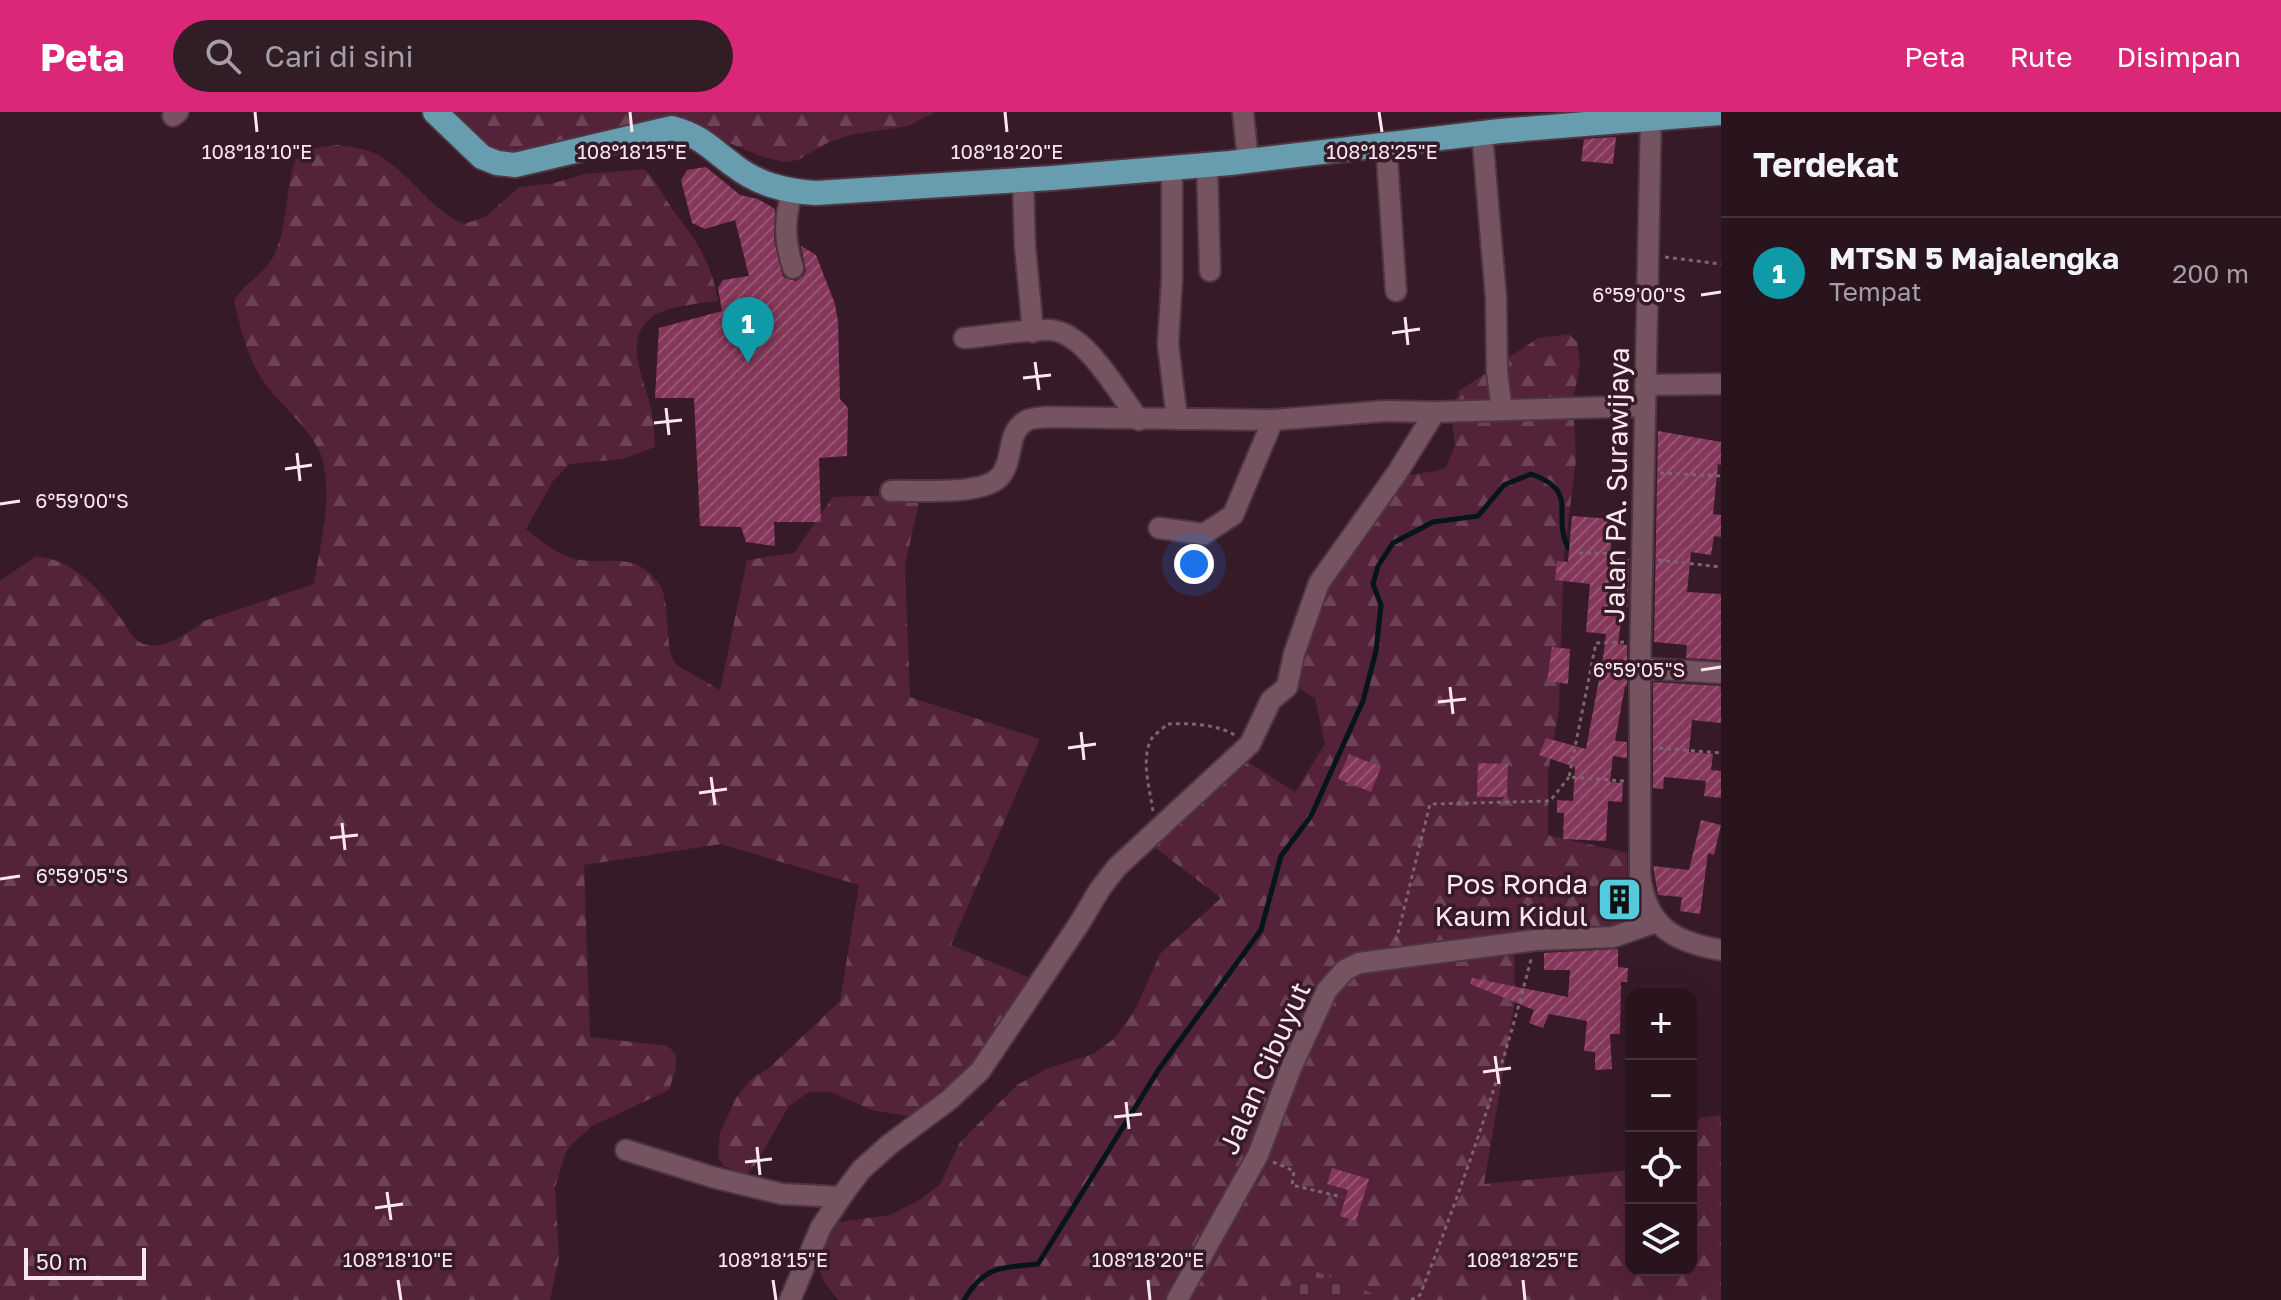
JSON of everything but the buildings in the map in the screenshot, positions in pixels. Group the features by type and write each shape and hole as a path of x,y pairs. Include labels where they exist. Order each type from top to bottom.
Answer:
{"main road":[{"path":"435,112 482,157 497,163 515,165 672,128 697,136 734,167 768,185 816,193 1207,165 1651,114 1721,113"}],"street":[{"path":"1243,112 1248,161"},
{"name":"Jalan PA. Surawijaya","path":"1651,114 1639,783 1640,881 1646,907 1656,922"},
{"path":"1482,133 1502,410"},
{"path":"1386,144 1396,291"},
{"path":"1207,165 1210,271"},
{"path":"1172,168 1172,278 1168,344 1177,419"},
{"path":"1023,180 1033,332"},
{"path":"792,191 786,214 785,238 793,268"},
{"path":"964,338 1052,330 1069,335 1088,350 1139,420"},
{"path":"1645,385 1721,384"},
{"path":"891,491 975,488 994,482 1008,467 1014,433 1026,421 1044,417 1273,420 1385,411 1645,406"},
{"path":"790,1300 821,1227 861,1170 949,1100 980,1071 1100,889 1127,858 1250,744 1271,700 1287,687 1294,654 1319,583 1397,473 1435,412"},
{"path":"1159,528 1204,534 1233,515 1273,420"},
{"path":"1640,668 1721,673"},
{"path":"1656,922 1695,946 1721,950"},
{"name":"Jalan Cibuyut","path":"1177,1300 1258,1155 1291,1068 1327,990 1345,970 1359,963 1536,940 1613,937 1656,922"},
{"path":"626,1150 712,1177 782,1194 841,1197"}],"path":[{"path":"1649,255 1721,264"},
{"path":"1644,472 1721,476"},
{"path":"1579,553 1642,556 1721,567"},
{"path":"1392,958 1430,804 1550,801 1569,777 1596,643 1641,642"},
{"path":"1157,831 1148,784 1147,754 1152,739 1167,724 1187,723 1227,730 1250,744"},
{"path":"1640,746 1721,753"},
{"path":"1569,777 1639,783"},
{"path":"1411,1300 1420,1295 1469,1170 1515,1021 1536,940"},
{"path":"1258,1155 1294,1171 1292,1185 1342,1197"}],"green space":[{"path":"443,112 935,112 908,126 850,135 829,142 798,160 785,162 763,157 688,126 531,160 498,152"},
{"path":"337,145 366,150 386,160 440,209 464,224 485,217 519,187 554,183 585,174 644,169 689,232 707,263 718,301 659,313 643,326 638,337 638,362 652,414 655,447 622,459 570,464 553,481 526,529 567,556 579,560 625,562 647,571 663,591 672,658 685,670 720,690 747,560 794,553 833,497 921,494 905,564 910,697 1040,739 951,945 1040,982 947,1105 906,1116 872,1110 831,1092 809,1092 789,1106 746,1175 724,1166 718,1157 720,1133 736,1098 751,1079 769,1068 840,1001 859,885 721,844 584,865 590,1037 668,1046 676,1055 676,1068 669,1090 592,1126 566,1152 555,1187 559,1258 550,1300 0,1300 0,581 36,556 63,563 96,588 135,639 148,645 163,644 204,621 314,584 326,503 321,455 311,436 258,373 245,343 234,301 272,259 284,223 295,161 309,150"},
{"path":"1569,334 1577,342 1580,365 1573,400 1576,459 1564,556 1559,708 1548,773 1548,835 1627,853 1629,931 1514,937 1515,1001 1484,1184 1625,1171 1625,1276 1697,1276 1697,1128 1699,1118 1721,1115 1721,1300 839,1300 824,1280 819,1263 833,1223 890,1215 921,1199 940,1184 960,1142 1017,1085 1048,1068 1093,1054 1114,1039 1135,1010 1160,954 1221,898 1154,847 1248,762 1295,792 1325,744 1315,698 1286,681 1318,601 1400,479 1446,467 1455,446 1451,413 1459,391 1538,338"},
{"path":"1299,1265 1389,1300 1285,1300"}],"waterway":[{"path":"964,1300 979,1280 995,1270 1038,1264 1159,1069 1261,930 1281,856 1311,816 1363,701 1376,651 1381,605 1373,584 1378,566 1393,543 1433,522 1478,516 1504,485 1531,474 1546,481 1560,496 1564,536 1568,548 1575,548"}],"place":[{"name":"MTSN 5 Majalengka","path":"748,363"},
{"name":"Pos Ronda Kaum Kidul","path":"1619,899"}]}
